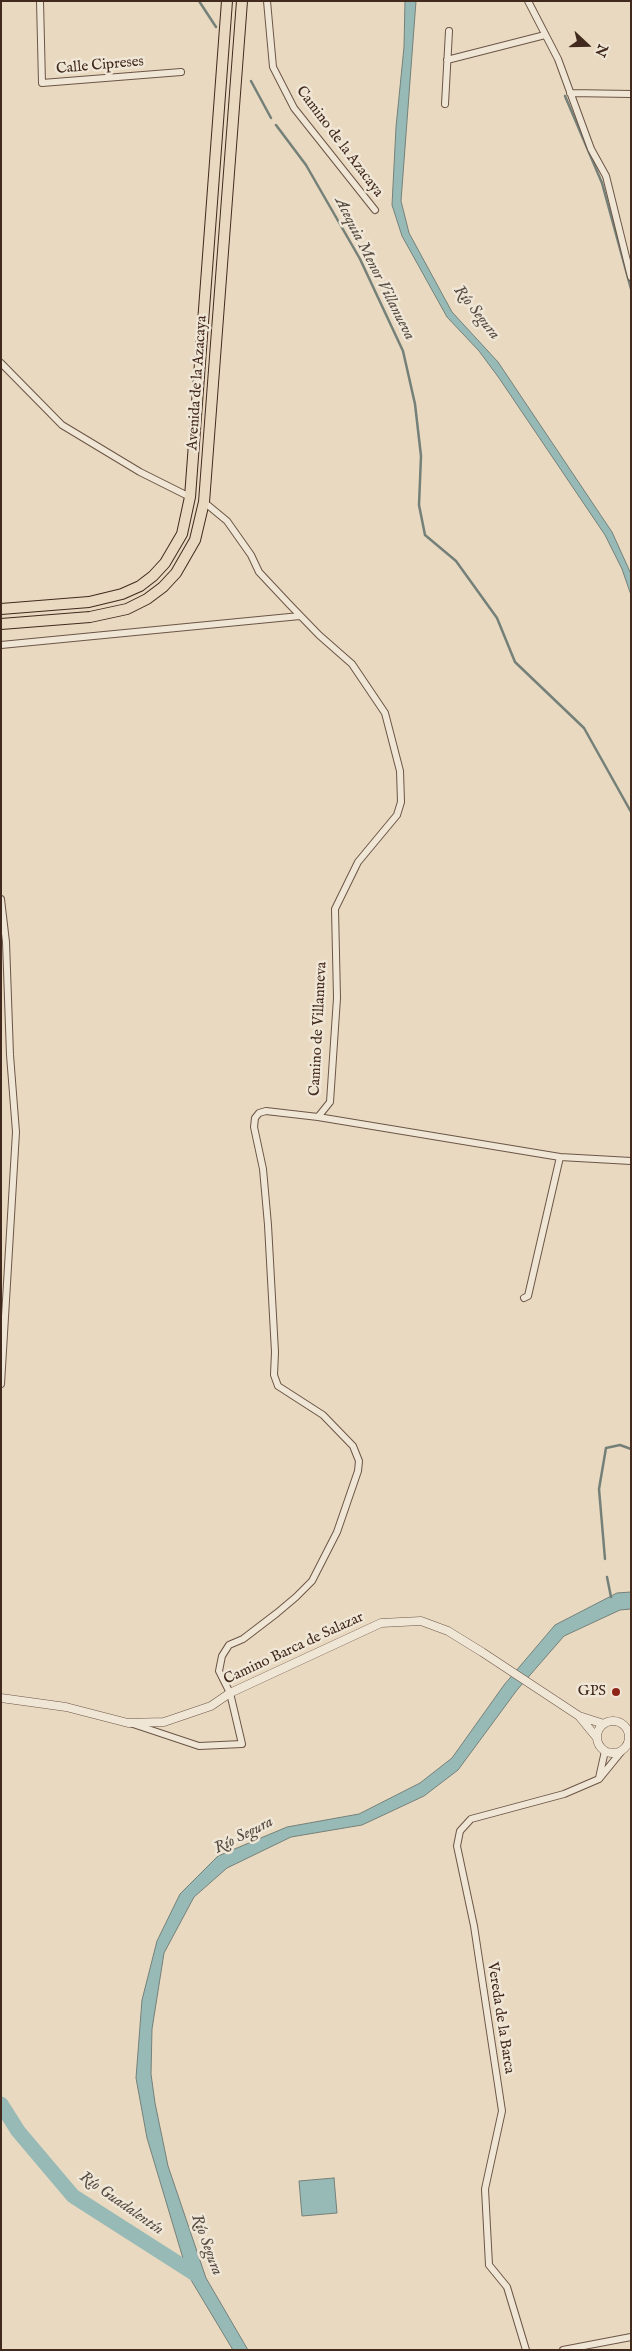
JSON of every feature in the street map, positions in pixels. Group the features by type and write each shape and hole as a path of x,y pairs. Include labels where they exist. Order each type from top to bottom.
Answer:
{"main road":[{"name":"Avenida de la Azacaya","path":"1,609 89,602 108,598 140,586 153,576 174,551 182,534 190,497 228,1"},
{"name":"Avenida de la Azacaya","path":"1,624 104,615 127,609 147,599 163,587 188,556 195,540 204,502 242,1"}],"street":[{"name":"Calle Cipreses","path":"40,1 42,83 181,72"},
{"name":"Camino de la Azacaya","path":"267,1 273,67 294,108 375,210"},
{"path":"528,1 558,59 591,149 606,176 631,277"},
{"path":"445,104 449,30"},
{"path":"447,60 545,35"},
{"path":"570,94 631,94"},
{"path":"1,363 62,425 140,472 190,497"},
{"name":"Camino de Villanueva","path":"204,502 227,521 251,555 259,572 300,616 352,664 385,713 400,771 401,802 397,815 358,862 335,909 337,998 330,1102 318,1117 266,1111 260,1113 255,1118 254,1127 263,1169 267,1216 276,1352 274,1375 278,1386 283,1391 323,1414 353,1446 359,1461 337,1532 312,1580 277,1613 243,1639 229,1645 222,1656 219,1671 230,1693"},
{"path":"1,645 300,616"},
{"path":"1,899 6,942 10,1056 16,1132 1,1384"},
{"path":"318,1117 560,1157 631,1161"},
{"path":"524,1298 528,1296 560,1157"},
{"name":"Camino Barca de Salazar","path":"1,1698 66,1707 130,1723 164,1722 211,1706 230,1693 381,1623 422,1621 448,1631 554,1702 579,1716 604,1724"},
{"path":"130,1723 199,1746 242,1744 230,1693"},
{"name":"Camino Barca de Salazar","path":"579,1716 597,1738"},
{"path":"599,1779 620,1752 630,1744 629,1729 616,1721 604,1724 600,1728 597,1738 601,1748 610,1753 620,1752"},
{"path":"599,1779 605,1751"},
{"name":"Vereda de la Barca","path":"526,2350 507,2287 489,2265 485,2189 502,2111 474,1926 457,1846 460,1831 470,1820 564,1794 599,1779"},
{"path":"563,2350 631,2337"}],"water":[{"path":"405,1 416,1 401,201 409,233 452,312 498,362 612,532 631,574 631,595 622,569 605,535 499,378 479,351 447,317 402,236 392,205 396,127 404,47"},
{"path":"631,1592 631,1609 620,1610 564,1636 517,1690 458,1770 424,1796 362,1825 291,1837 227,1868 194,1897 164,1953 152,2029 151,2074 155,2103 168,2166 206,2278 248,2350 233,2350 188,2275 147,2138 136,2078 142,2000 157,1941 180,1894 218,1856 287,1827 359,1814 420,1783 452,1758 504,1685 555,1625 617,1593"},
{"path":"334,2178 337,2213 302,2216 299,2181"}],"waterway":[{"name":"Acequia Menor Villanueva","path":"199,1 216,27"},
{"name":"Acequia Menor Villanueva","path":"251,81 271,118"},
{"path":"565,96 602,183 631,289"},
{"name":"Acequia Menor Villanueva","path":"276,125 306,165 360,259 403,351 415,404 421,456 419,505 425,535 456,561 497,618 515,662 584,728 631,812"},
{"name":"Acequia Menor Villanueva","path":"605,1559 599,1489 606,1448 620,1445 631,1449"},
{"name":"Acequia Menor Villanueva","path":"607,1577 611,1597"},
{"name":"Río Guadalentín","path":"1,2104 18,2131 73,2196 195,2274"}],"place":[{"name":"GPS","path":"616,1692"}],"water label":[{"name":"Río Segura","path":"476,313"},
{"name":"Río Segura","path":"244,1836"},
{"name":"Río Segura","path":"206,2245"}]}
